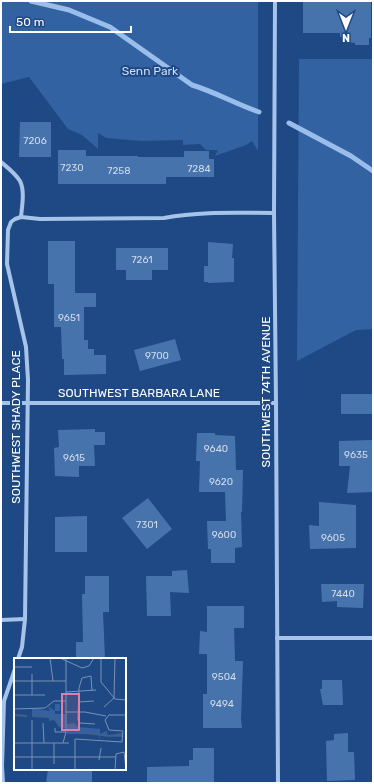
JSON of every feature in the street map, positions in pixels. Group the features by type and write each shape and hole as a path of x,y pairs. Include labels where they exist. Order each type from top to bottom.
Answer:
{"street":[{"name":"SOUTHWEST 74TH AVENUE","path":"275,1 274,213 278,783"},
{"path":"1,162 13,172 20,182 23,192 21,217 40,219 164,218 184,214 205,213 274,213"},
{"name":"SOUTHWEST SHADY PLACE","path":"18,658 22,647 25,619 27,403 26,347 6,264 8,230 11,222 15,218 21,217"},
{"name":"SOUTHWEST BARBARA LANE","path":"1,403 276,403"},
{"path":"1,620 25,619"},
{"path":"277,638 373,638"},
{"path":"3,783 2,766 4,701 14,672"}],"green space":[{"name":"Senn Park","path":"1,1 258,1 258,151 252,141 246,145 215,156 218,150 206,150 200,144 183,145 183,140 141,141 106,138 98,133 98,149 82,135 68,129 29,77 1,84"},
{"path":"299,59 373,59 373,329 356,330 297,361"}],"building":[{"path":"303,1 371,1 371,38 369,38 369,45 355,45 355,43 348,42 348,37 340,37 340,33 303,33"},
{"path":"20,122 51,122 51,157 19,157"},
{"path":"58,150 86,150 86,156 138,157 184,157 184,151 209,151 209,159 214,159 214,177 166,177 166,184 58,184"},
{"path":"48,241 75,241 75,293 96,293 96,307 84,307 84,340 88,340 88,349 94,349 94,355 106,355 106,374 64,375 61,327 54,327 54,284 48,284"},
{"path":"208,242 233,244 232,258 234,258 234,282 204,282 204,266 208,266"},
{"path":"116,248 168,248 168,270 152,270 152,280 126,280 126,270 116,270"},
{"path":"175,339 181,360 140,371 134,350"},
{"path":"341,394 373,394 373,414 341,414"},
{"path":"95,429 95,432 105,432 105,445 94,445 95,466 79,466 79,477 55,476 54,448 59,447 58,430"},
{"path":"197,433 215,433 215,435 235,436 236,470 243,470 241,512 242,547 235,548 235,563 211,563 211,549 208,549 207,521 226,521 225,492 199,492 200,461 196,461"},
{"path":"373,440 373,492 347,493 350,466 339,466 339,441"},
{"path":"148,498 172,529 147,549 122,518"},
{"path":"319,502 356,505 356,548 310,549 309,525 319,526"},
{"path":"87,516 87,552 55,552 55,517"},
{"path":"187,570 189,593 170,592 171,616 147,616 146,576 172,576 172,571"},
{"path":"85,576 109,576 109,612 103,612 105,658 76,658 76,642 83,642 82,594 85,594"},
{"path":"321,584 364,584 363,608 337,607 337,601 322,602"},
{"path":"207,606 244,606 244,628 234,628 235,661 243,661 242,728 203,728 203,694 207,694 207,654 199,654 200,631 207,632"},
{"path":"322,680 342,680 343,705 323,705 320,689 322,689"},
{"path":"348,733 348,752 354,752 355,780 327,781 326,741 334,740 334,734"},
{"path":"193,748 214,748 214,783 147,783 147,767 189,766 189,760 193,760"},
{"path":"48,770 92,770 92,783 46,783"}],"waterway":[{"path":"31,1 69,10 110,27 192,85 259,112"},
{"path":"289,123 351,156 373,171"}]}
